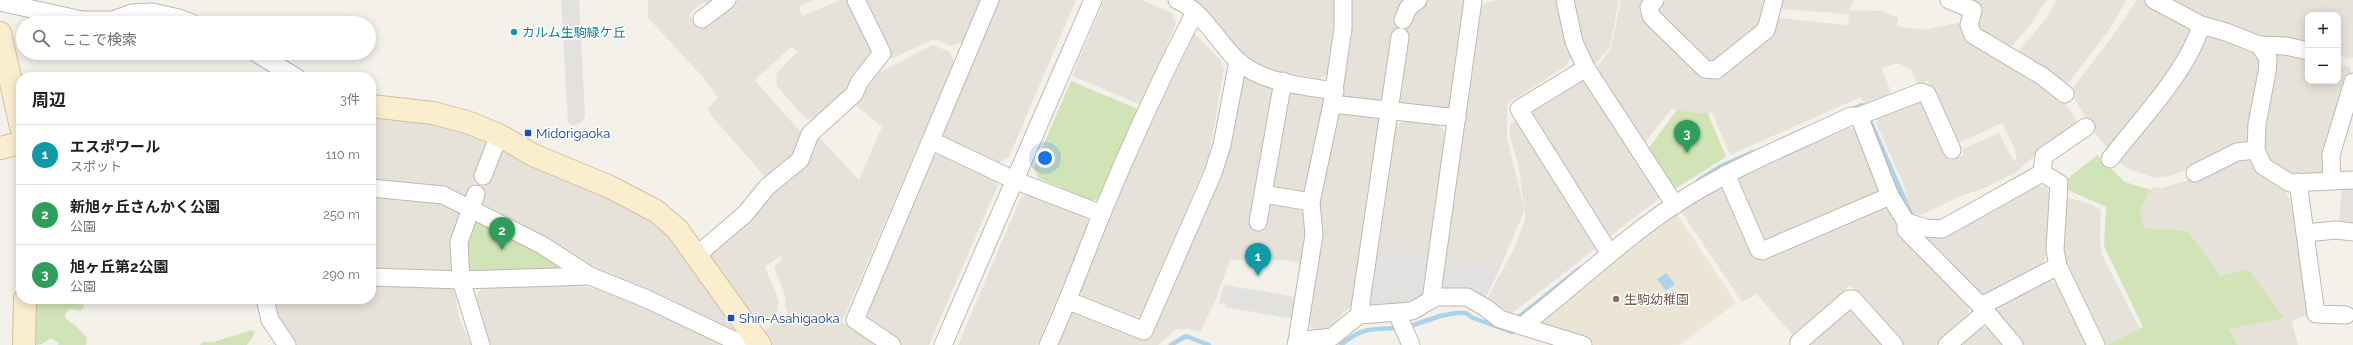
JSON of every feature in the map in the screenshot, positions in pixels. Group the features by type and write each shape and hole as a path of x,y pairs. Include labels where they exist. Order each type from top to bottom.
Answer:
{"street":[{"path":"702,19 727,0"},
{"path":"697,255 745,214 767,187 800,160 810,134 854,94 860,81 882,53 856,0"},
{"path":"892,345 855,320 932,141 990,0"},
{"path":"943,345 1092,0"},
{"path":"1177,0 1195,12 1238,60 1257,74 1333,98 1390,112 1457,118"},
{"path":"1343,0 1343,28 1333,98 1311,202 1314,235 1296,343 1332,338 1359,315 1412,311 1436,297 1467,297 1486,308 1500,319 1583,345"},
{"path":"1403,20 1408,8 1418,0"},
{"path":"1431,300 1473,0"},
{"path":"1565,0 1574,42 1586,68 1675,205"},
{"path":"1655,0 1649,7 1651,16 1705,69 1716,70 1766,30 1774,0"},
{"path":"1949,0 1973,10 1969,25 1973,35 2042,76 2065,94"},
{"path":"2154,0 2201,25 2226,32 2259,46 2286,46 2305,50"},
{"path":"0,2 64,16"},
{"path":"124,16 132,13 152,12 170,16"},
{"path":"1048,345 1069,301 1102,214 1164,74 1195,12"},
{"path":"2110,158 2167,87 2197,41 2201,25"},
{"path":"0,33 16,104"},
{"path":"1359,315 1400,37"},
{"path":"2259,46 2268,58 2257,124 2256,150 2263,166 2290,183 2353,180"},
{"path":"268,60 288,72"},
{"path":"1069,301 1144,331 1213,174 1222,145 1238,60"},
{"path":"1586,68 1519,109 1610,254"},
{"path":"1258,222 1264,194 1282,81"},
{"path":"2332,180 2331,155 2353,82"},
{"path":"1522,326 1610,254 1675,205 1726,174 1851,116 1859,116 1921,92 1927,94 1952,150"},
{"path":"376,107 433,113 467,122 499,135 533,155 610,187 656,211 677,229 760,345"},
{"path":"1859,116 1890,196 1906,222 1906,230 1983,309 2014,345"},
{"path":"2042,174 2044,156 2086,127"},
{"path":"482,176 499,135"},
{"path":"932,141 1014,180 1102,214"},
{"path":"0,148 16,144"},
{"path":"2195,173 2237,152 2256,150"},
{"path":"1726,174 1759,250 1762,251 1890,196"},
{"path":"1906,222 1926,228 1942,229 2042,174"},
{"path":"2042,174 2060,183 2055,250 2058,266 2096,345"},
{"path":"2298,182 2316,314 2346,316"},
{"path":"376,188 443,195 474,201 590,276 646,298 733,340 751,345"},
{"path":"1264,194 1311,202"},
{"path":"474,201 458,242 462,280 481,345"},
{"path":"2305,233 2336,230 2353,232"},
{"path":"1947,345 1983,309 2058,266"},
{"path":"376,277 462,280 590,276"},
{"path":"1799,345 1799,342 1848,299 1853,299 1894,345"},
{"path":"24,345 25,304"},
{"path":"266,304 270,320 287,345"},
{"path":"1397,313 1411,345"}],"shaded area":[{"path":"561,0 579,0 585,116 582,122 573,126 568,123"},
{"path":"648,0 714,0 711,3 702,3 689,14 698,27 734,0 814,0 799,7 802,16 841,0 851,0 877,50 848,88 836,97 819,118 806,119 777,86 776,74 797,52 792,46 755,80 802,134 803,143 788,161 766,178 710,114 708,108 718,98 702,76 648,18"},
{"path":"862,0 982,0 964,41 951,46 934,39 891,59"},
{"path":"997,0 1076,0 1009,157 999,163 944,139 940,130"},
{"path":"1104,0 1141,0 1172,13 1176,24 1141,105 1072,76"},
{"path":"1189,0 1335,0 1334,29 1328,74 1319,79 1268,70 1246,58"},
{"path":"1349,0 1411,0 1396,11 1401,24 1398,30 1386,98 1377,102 1344,98 1340,90"},
{"path":"1427,0 1466,0 1450,106 1441,112 1406,107 1399,99 1409,38 1403,36 1406,25 1422,3"},
{"path":"1499,0 1557,0 1571,55 1567,65 1507,104 1507,138 1524,208 1519,168 1510,137 1510,124 1516,120 1599,246 1511,314 1488,300 1488,297 1516,245 1525,219 1525,209 1501,266 1442,259 1478,9 1485,3"},
{"path":"1571,0 1619,0 1610,47 1592,68 1586,57"},
{"path":"1621,0 1647,0 1702,74 1777,18 1848,25 1849,15 1779,9 1779,0 1854,0 1849,10 1881,11 1898,18 1897,26 1925,30 1963,23 2062,99 2079,125 2045,146 2015,173 1980,190 1963,195 1919,216 1914,216 1910,208 1903,183 1876,123 1878,117 1914,100 1925,105 1949,161 1963,155 1963,149 1999,133 2013,160 2017,159 2014,147 2002,123 1959,143 1955,140 1928,81 1918,85 1911,70 1898,63 1882,68 1892,95 1866,106 1861,97 1730,155 1712,112 1708,114 1671,109 1643,145 1595,70 1611,48"},
{"path":"1661,0 1768,0 1764,21 1712,65 1654,14"},
{"path":"1959,0 2047,0 2027,29 2009,49 1975,32"},
{"path":"2057,0 2127,0 2107,33 2064,88 2016,54 2045,20"},
{"path":"2137,0 2143,0 2194,29 2182,56 2109,150 2096,134 2070,92 2112,37"},
{"path":"2164,0 2353,0 2353,57 2350,59 2341,56 2341,12 2305,12 2305,47 2263,41"},
{"path":"2204,33 2248,47 2257,54 2260,61 2249,142 2236,145 2207,162 2169,176 2156,178 2128,169 2115,158"},
{"path":"1195,34 1220,60 1224,69 1209,156 1141,315 1131,319 1083,299 1078,287 1185,37"},
{"path":"933,45 950,52 954,62 842,322 875,345 771,345 762,332 788,314 785,306 786,298 774,267 782,259 781,256 765,266 779,302 777,312 757,326 705,251 807,160 814,152 819,137 859,180 882,127 851,101 870,77"},
{"path":"2271,51 2305,57 2305,84 2341,84 2341,65 2350,67 2351,72 2338,112 2322,172 2318,176 2294,176 2272,164 2264,151 2261,141"},
{"path":"1243,73 1267,84 1273,92 1251,226 1266,202 1298,207 1305,216 1305,236 1301,264 1286,260 1230,260 1216,299 1200,332 1188,329 1176,329 1158,345 1052,345 1066,315 1075,311 1146,339"},
{"path":"1584,79 1661,197 1609,237 1529,115 1532,103"},
{"path":"1294,88 1319,93 1324,101 1308,189 1300,194 1275,189 1272,180 1285,94"},
{"path":"1346,111 1379,117 1383,124 1356,303 1343,313 1331,327 1326,330 1312,329 1306,322 1319,208 1334,116"},
{"path":"376,116 421,121 461,131 483,140 489,149 466,201 436,188 421,184 376,182"},
{"path":"1404,121 1439,125 1446,133 1428,256 1377,247 1395,126"},
{"path":"1846,127 1857,130 1880,185 1876,195 1770,241 1762,237 1736,184 1741,174"},
{"path":"508,150 623,201 662,227 738,332 737,334 603,272 476,206 497,152"},
{"path":"941,154 994,176 998,185 929,345 900,345 866,322 863,311 929,157"},
{"path":"2247,157 2269,180 2284,188 2293,207 2311,313 2292,321 2298,345 2238,345 2207,284 2144,228 2140,208 2153,187 2162,188 2198,177 2203,172"},
{"path":"2034,185 2045,187 2051,195 2046,256 2041,268 1986,295 1974,293 1912,229 1923,233"},
{"path":"2342,186 2353,187 2353,223 2339,222"},
{"path":"1714,187 1727,192 1760,262 1882,206 1891,211 1899,231 1973,304 1968,306 1969,317 1936,345 1902,345 1850,285 1794,336 1756,294 1742,302 1681,211"},
{"path":"376,192 419,194 458,211 461,216 453,248 452,269 449,272 376,272"},
{"path":"1032,193 1086,215 1089,225 1037,345 958,345 1021,197"},
{"path":"2065,197 2091,204 2101,210 2100,241 2102,255 2148,345 2101,345 2059,257"},
{"path":"1677,214 1736,303 1679,345 1594,345 1542,329 1541,318"},
{"path":"1377,247 1428,256 1423,298 1396,307 1374,307 1368,300"},
{"path":"1442,258 1501,266 1486,297 1465,288 1447,291 1438,280"},
{"path":"2047,280 2057,284 2087,345 2024,345 2014,331 1997,315 1999,303"},
{"path":"376,281 450,285 454,290 459,317 471,345 294,345 286,337 271,304 376,304"},
{"path":"492,285 578,286 599,289 619,295 726,345 486,345 475,297 482,288"},
{"path":"1224,285 1296,297 1293,319 1225,307 1225,304 1219,303"},
{"path":"1844,310 1855,310 1884,345 1809,345 1810,339"},
{"path":"1977,327 1990,328 2006,345 1957,345"}],"green space":[{"path":"1071,81 1138,109 1100,198 1092,201 1038,178 1034,167"},
{"path":"1677,110 1708,114 1726,157 1673,190 1648,149"},
{"path":"2097,155 2125,182 2151,190 2140,208 2144,228 2188,231 2220,276 2248,269 2284,318 2229,329 2238,345 2107,345 2143,327 2104,246 2106,207 2066,189 2067,179"},
{"path":"478,220 556,257 558,270 471,273 467,270 466,242 471,223"},
{"path":"34,304 83,304 84,307 81,311 69,309 65,314 66,319 76,326 87,338 86,345 58,345 58,342 51,338 42,344 36,345 31,341"},
{"path":"252,330 255,333 247,345 200,345 202,342 213,342"}],"water":[{"path":"1666,273 1675,284 1666,291 1657,279"}],"waterway":[{"path":"1850,110 1862,105 1865,111"},
{"path":"1871,123 1913,219"},
{"path":"1698,181 1721,166 1753,152"},
{"path":"1515,320 1579,269"},
{"path":"1408,327 1440,316 1466,313 1473,318 1512,332"},
{"path":"1341,345 1355,335 1368,330 1400,328"},
{"path":"1171,345 1186,336 1209,345"}],"place":[{"name":"カルム生駒緑ケ丘","path":"514,32"},
{"name":"Midorigaoka","path":"528,133"},
{"name":"旭ヶ丘第2公園","path":"1687,153"},
{"name":"新旭ヶ丘さんかく公園","path":"502,250"},
{"name":"エスポワール","path":"1258,276"},
{"name":"生駒幼稚園","path":"1616,299"},
{"name":"Shin-Asahigaoka","path":"731,318"}]}
